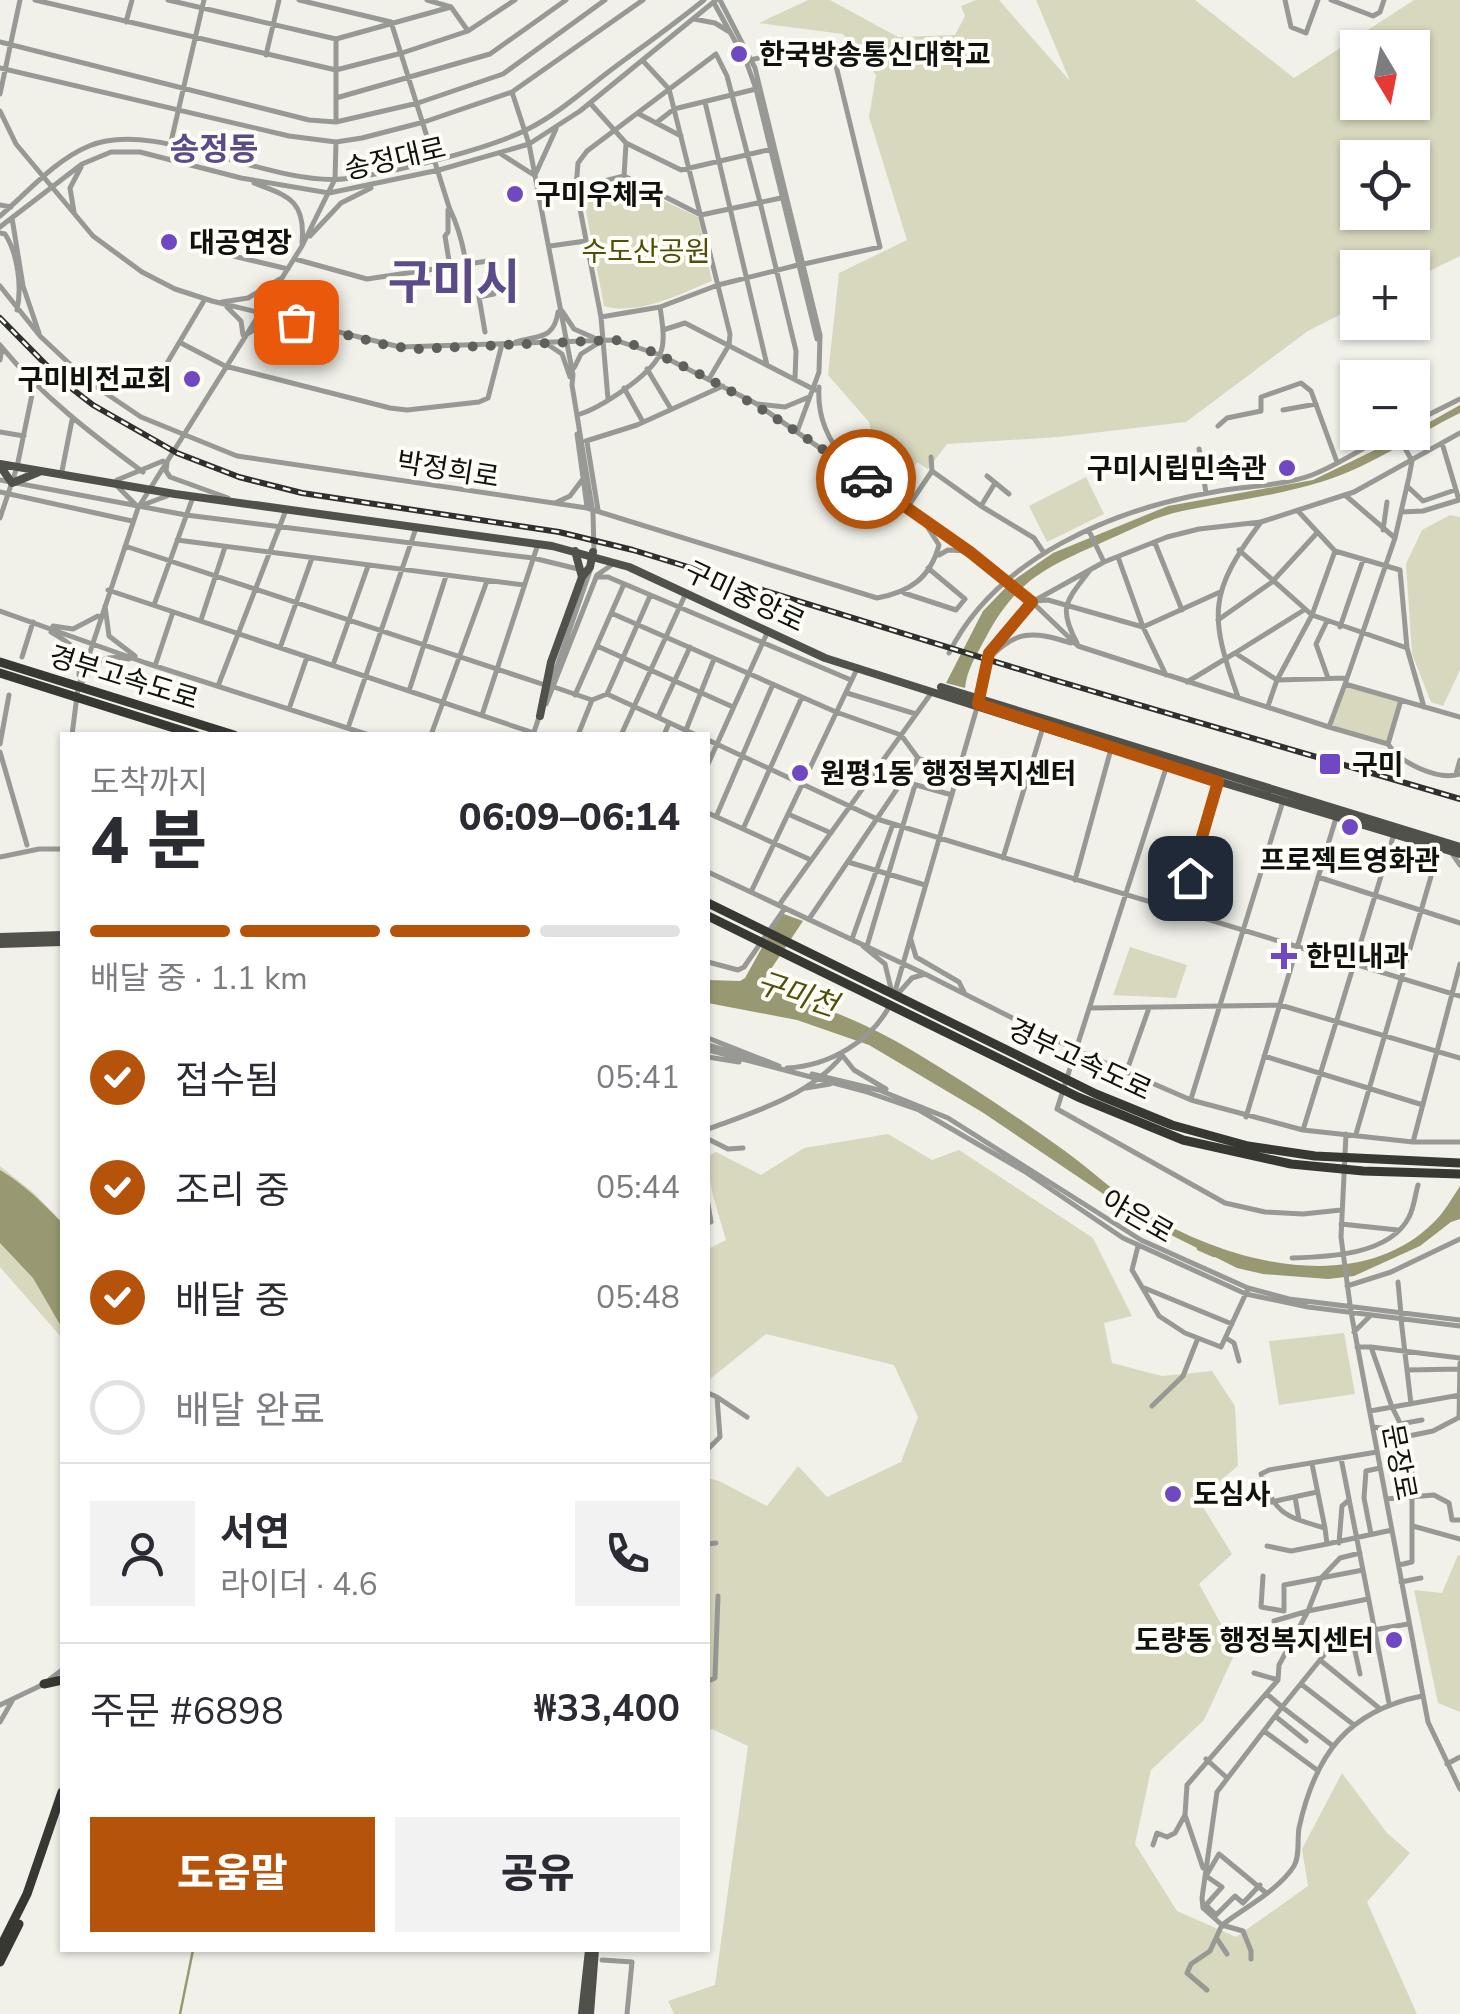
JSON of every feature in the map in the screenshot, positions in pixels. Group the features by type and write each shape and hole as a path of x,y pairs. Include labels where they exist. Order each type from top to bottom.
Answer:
{"highway":[{"name":"경부고속도로","path":"0,662 44,682"},
{"name":"경부고속도로","path":"0,673 223,732"},
{"name":"경부고속도로","path":"116,704 188,732"},
{"name":"경부고속도로","path":"710,904 1046,1069 1079,1092"},
{"name":"경부고속도로","path":"710,917 1043,1080 1079,1092 1183,1140 1240,1155 1460,1174"},
{"name":"경부고속도로","path":"1311,1161 1460,1163"},
{"path":"44,1684 60,1676"},
{"path":"0,1948 27,1894 60,1798"},
{"path":"0,1962 34,1890 60,1818"}],"main road":[{"name":"구미중앙로","path":"0,463 116,482"},
{"path":"0,463 12,482 43,472"},
{"name":"구미중앙로","path":"18,465 43,472 534,540 593,554 676,583 815,648 1457,851"},
{"name":"구미중앙로","path":"148,487 193,497 593,554 686,592 825,658 978,701 1218,782 1457,851"},
{"path":"575,551 585,571"},
{"path":"540,716 593,554"},
{"path":"0,940 60,942"},
{"path":"0,940 60,942"},
{"path":"586,2014 592,1952"}],"street":[{"path":"0,94 2,69 20,0"},
{"path":"35,0 336,70 402,54 468,31 515,0"},
{"path":"126,22 132,0"},
{"path":"168,0 203,4 336,39 451,6"},
{"path":"266,56 279,0"},
{"path":"300,0 391,22"},
{"path":"427,0 451,6 468,31"},
{"path":"336,98 490,54 566,0"},
{"path":"0,42 308,120 336,122 418,103 503,74 604,0"},
{"path":"2,69 289,136 336,142 424,122 512,92 643,0"},
{"path":"690,11 695,0"},
{"name":"송정대로","path":"0,216 80,150 121,139 170,146 274,171 335,179 436,158 526,130 704,0"},
{"path":"716,0 749,60 781,198 801,264"},
{"path":"716,0 749,60 801,264 819,342 818,405 823,424 852,469"},
{"name":"송정대로","path":"0,230 12,216 86,162 111,152 140,152 242,178 330,192 439,170 529,144 644,62 716,0"},
{"path":"1285,0 1292,27 1306,33 1318,0"},
{"path":"1331,0 1373,16 1380,12 1384,0"},
{"path":"170,146 203,4"},
{"path":"694,19 716,23 731,33"},
{"path":"391,22 464,243 466,264"},
{"path":"336,39 336,122"},
{"path":"600,316 660,307 718,285 880,247 830,41 749,60"},
{"path":"608,399 600,316 576,188 578,162 716,54 733,96 796,351 794,379"},
{"path":"644,62 669,89 730,334 729,345 709,379"},
{"path":"656,123 674,109 756,89"},
{"path":"512,92 526,130 573,375"},
{"path":"705,102 767,366"},
{"path":"590,103 626,142 681,170 772,150"},
{"path":"0,111 16,144 104,246 142,272 238,316 243,338"},
{"path":"638,114 681,136"},
{"path":"535,176 557,127"},
{"path":"228,498 167,474 166,464 302,246 335,179 336,142"},
{"path":"624,176 626,142"},
{"path":"499,153 535,176"},
{"path":"77,219 70,188 86,162"},
{"path":"538,190 576,188 624,176 702,214 781,198"},
{"path":"242,178 291,199 303,217 302,246"},
{"path":"302,246 342,203 378,184"},
{"path":"0,206 11,207"},
{"path":"449,206 446,246 450,267"},
{"path":"12,216 21,286 17,310"},
{"path":"0,230 11,244 21,286 40,336"},
{"path":"548,246 586,241"},
{"path":"446,246 456,253 464,243"},
{"path":"226,254 288,269"},
{"path":"295,258 368,279 488,261 494,294 479,296 485,332"},
{"path":"208,300 248,298 282,278"},
{"path":"282,278 276,292 277,302 285,316 296,322"},
{"path":"2,290 13,293 21,286"},
{"name":"박정희로","path":"2,290 40,336 89,382 141,417 237,456 587,508 877,598 904,593 956,610 965,598 928,568"},
{"path":"558,298 571,326 603,341"},
{"path":"512,344 548,335 556,325 558,298"},
{"path":"208,300 400,348 603,341 627,342 660,355 755,403 920,516 1032,602 1078,646"},
{"path":"157,380 208,300"},
{"path":"577,418 624,388 660,355 660,307"},
{"path":"243,338 266,322 296,322"},
{"path":"663,330 684,323 814,393"},
{"path":"572,385 581,354 603,341"},
{"path":"181,344 225,366 407,410 488,398 502,344"},
{"path":"536,344 553,347 562,354 572,385 587,508"},
{"path":"0,360 1,347"},
{"path":"1,347 72,420 143,472"},
{"path":"647,370 671,410"},
{"path":"797,433 820,372"},
{"path":"1218,426 1227,418 1261,411 1261,397 1301,383 1311,392 1337,462"},
{"path":"0,518 18,465 34,384"},
{"path":"584,440 643,422 723,386"},
{"path":"624,388 643,422"},
{"path":"755,403 785,407 814,393"},
{"path":"1430,414 1460,399"},
{"path":"1284,410 1316,404"},
{"path":"577,418 598,511"},
{"path":"62,471 72,420"},
{"path":"0,432 24,436"},
{"path":"893,999 978,701 985,664 995,643 1032,602 1104,562 1154,542 1186,532 1261,522 1345,496 1460,433"},
{"path":"549,686 585,588 595,545 584,440"},
{"path":"1401,512 1422,511 1459,500 1442,443"},
{"path":"78,688 132,521 148,487 178,446"},
{"path":"1199,448 1206,493"},
{"path":"949,653 993,592 1044,553 1089,530 1168,501 1311,476 1360,450"},
{"path":"1329,726 1395,538 1412,462 1405,450"},
{"path":"907,508 932,471 931,457"},
{"path":"138,508 116,482 166,459"},
{"path":"932,471 1034,538 1044,553"},
{"path":"987,476 1009,494"},
{"path":"0,480 138,508 533,558 596,577 608,576 852,680"},
{"path":"548,504 570,496 582,480"},
{"path":"981,506 995,482"},
{"path":"1407,486 1423,501 1455,490"},
{"path":"0,492 132,521"},
{"path":"138,508 175,494"},
{"path":"1345,496 1395,538"},
{"path":"154,605 193,497"},
{"path":"1383,530 1388,502"},
{"path":"218,686 286,510"},
{"path":"1298,510 1335,551 1400,570 1406,648 1424,706"},
{"path":"920,516 940,545 928,568"},
{"path":"1238,698 1220,646 1220,592 1229,565 1261,522"},
{"path":"348,728 416,528"},
{"path":"1089,530 1104,562"},
{"path":"1218,620 1272,582 1316,534"},
{"path":"177,540 524,586"},
{"path":"1154,542 1182,610"},
{"path":"482,715 538,544"},
{"path":"124,546 592,700 607,694 651,595"},
{"path":"201,621 226,547"},
{"path":"1239,550 1312,615 1406,648"},
{"path":"904,593 944,551 970,552"},
{"path":"1268,706 1312,615 1335,551"},
{"path":"1118,557 1143,627 1166,675"},
{"path":"280,648 312,558"},
{"path":"1340,626 1363,560"},
{"path":"549,686 596,577 617,563"},
{"path":"333,666 368,566"},
{"path":"1078,646 1066,623 1066,604 1092,568"},
{"path":"410,691 446,576"},
{"path":"432,732 487,581"},
{"path":"575,696 624,584"},
{"path":"108,590 529,732"},
{"path":"622,732 686,592"},
{"path":"1032,602 1066,604 1143,627 1220,592"},
{"path":"105,599 111,640 146,663"},
{"path":"1187,682 1304,610"},
{"path":"0,611 360,732"},
{"path":"155,666 173,612"},
{"path":"611,612 836,712 901,735 918,758 958,772"},
{"path":"35,623 73,629 100,614"},
{"path":"1328,620 1316,644 1328,678"},
{"path":"22,657 35,623"},
{"path":"35,623 76,648 80,658 72,732"},
{"path":"710,759 768,631"},
{"path":"985,664 1008,642 1026,634 1043,634 1388,744 1403,761 1451,777 1458,774 1460,760"},
{"path":"596,646 733,707"},
{"path":"658,717 690,647"},
{"path":"1235,653 1278,680 1345,681 1460,717"},
{"path":"78,688 94,663 102,658 114,656 146,663"},
{"path":"289,709 307,657"},
{"path":"686,730 714,658"},
{"path":"751,892 858,667"},
{"path":"716,817 773,684"},
{"path":"710,963 738,970 744,967 812,860 933,690"},
{"path":"846,693 916,714"},
{"path":"607,694 690,732"},
{"path":"10,695 1,725 0,748 27,843"},
{"path":"743,829 802,697"},
{"path":"579,732 592,700"},
{"path":"1388,744 1400,700"},
{"path":"535,732 540,716"},
{"path":"666,732 670,723"},
{"path":"1003,858 1044,726"},
{"path":"710,741 877,819 1457,995"},
{"path":"1074,880 1111,749"},
{"path":"810,919 918,758"},
{"path":"1166,766 1057,1109 1225,1202 1284,1213 1341,1210"},
{"path":"902,781 952,795"},
{"path":"1180,913 1218,782"},
{"path":"867,946 915,785"},
{"path":"1191,1100 1283,801"},
{"path":"710,814 812,860"},
{"path":"788,814 831,833"},
{"path":"1246,1117 1336,817"},
{"path":"854,940 893,824"},
{"path":"1303,1130 1394,834"},
{"path":"1356,1134 1440,848"},
{"path":"0,857 39,849 60,850"},
{"path":"1457,851 1460,865"},
{"path":"848,862 925,886"},
{"path":"710,873 1078,1051 1191,1100 1303,1130 1413,1142 1460,1142"},
{"path":"1318,877 1460,923"},
{"path":"910,936 916,957 959,982 965,995"},
{"path":"854,940 885,964 893,999"},
{"path":"1413,1142 1457,995 1460,964"},
{"path":"710,1129 768,1106 818,1077 881,1020 912,978 925,974"},
{"path":"1091,1008 1280,1005 1460,1058"},
{"path":"1126,1073 1150,1008"},
{"path":"1448,1017 1460,1014"},
{"path":"710,1050 758,1064"},
{"name":"야은로","path":"710,1050 784,1068"},
{"name":"야은로","path":"710,1050 901,1098 984,1138 1141,1240 1247,1291"},
{"path":"784,1068 811,1066 843,1054"},
{"path":"843,1054 854,1070 901,1098"},
{"path":"1264,1056 1423,1105"},
{"path":"784,1068 798,1079 797,1091"},
{"name":"야은로","path":"818,1077 892,1099 956,1129 1138,1246 1247,1291 1373,1315 1401,1316"},
{"path":"797,1091 840,1084"},
{"name":"문장로","path":"1346,1134 1341,1224 1350,1310 1422,1696 1428,1722 1460,1789"},
{"path":"710,1141 728,1149 743,1148"},
{"path":"1292,1258 1344,1257 1392,1236 1409,1218 1418,1185"},
{"path":"1341,1224 1398,1230"},
{"path":"1347,1286 1391,1272 1460,1240"},
{"path":"1138,1246 1132,1270 1140,1286 1166,1324 1198,1338 1220,1346 1247,1291"},
{"path":"1398,1282 1411,1404"},
{"path":"1140,1286 1232,1324"},
{"name":"야은로","path":"1350,1310 1460,1323"},
{"path":"1354,1332 1373,1315"},
{"path":"1152,1406 1183,1376 1198,1338"},
{"path":"1226,1338 1234,1343 1239,1361"},
{"path":"1357,1347 1405,1351 1460,1363"},
{"path":"1370,1347 1407,1437 1412,1462 1412,1562 1399,1566"},
{"path":"1407,1370 1460,1363"},
{"path":"1373,1427 1388,1429 1399,1438 1433,1431 1460,1417 1460,1363"},
{"path":"710,1394 748,1417"},
{"path":"1370,1411 1459,1395"},
{"path":"710,1448 720,1437 717,1397"},
{"path":"1400,1424 1422,1420"},
{"path":"1324,1528 1282,1514 1272,1502 1261,1474 1377,1452"},
{"path":"1341,1458 1388,1703"},
{"path":"1312,1464 1326,1544"},
{"path":"1371,1534 1364,1498 1366,1471 1380,1468"},
{"path":"1272,1502 1316,1492"},
{"path":"1386,1499 1434,1495 1448,1503 1452,1520 1460,1520"},
{"path":"1295,1497 1299,1520"},
{"path":"1339,1543 1342,1506 1349,1500"},
{"path":"1413,1526 1460,1539"},
{"path":"1267,1546 1291,1550 1392,1530"},
{"path":"710,1544 716,1543"},
{"path":"1260,1885 1243,1903 1235,1896 1216,1914 1206,1905 1222,1887 1205,1873 1185,1815 1187,1784 1278,1680 1279,1664 1321,1578 1340,1558 1360,1553"},
{"path":"1284,1614 1284,1584 1363,1570"},
{"path":"1263,1576 1261,1607 1284,1614"},
{"path":"1402,1582 1421,1578"},
{"path":"710,1680 715,1678 718,1596"},
{"path":"1274,1621 1284,1614 1368,1599"},
{"path":"1290,1645 1408,1624"},
{"path":"1351,1633 1360,1674"},
{"path":"1250,1959 1243,1931 1222,1925 1203,1908 1217,1792 1339,1636"},
{"path":"1320,1660 1379,1708"},
{"path":"1254,1673 1278,1680"},
{"path":"0,1705 44,1684"},
{"path":"1302,1684 1354,1725"},
{"path":"1268,1694 1333,1746"},
{"path":"1207,1990 1187,1974 1188,1969 1210,1951 1222,1925 1296,1863 1299,1830 1317,1770 1333,1746 1379,1708 1422,1696"},
{"path":"0,1722 12,1702"},
{"path":"1274,1716 1306,1741"},
{"path":"1264,1731 1317,1770"},
{"path":"1447,1764 1460,1757"},
{"path":"1206,1759 1226,1777"},
{"path":"1154,1845 1157,1833 1167,1837 1175,1833 1185,1815"},
{"path":"1205,1873 1218,1854 1265,1892"},
{"path":"1217,1939 1227,1954"},
{"path":"602,1960 632,1962 627,2014"}],"green space":[{"path":"808,0 830,0 898,37 955,35 965,16 961,6 976,0 999,0 1070,81 1036,0 1195,0 1294,78 1340,48 1340,120 1430,120 1430,30 1368,30 1414,0 1460,0 1460,256 1430,271 1430,250 1340,250 1340,315 1308,331 1186,422 1058,437 947,444 928,469 917,462 901,484 904,496 861,471 874,444 869,422 828,375 839,273 907,240 869,117 876,75 843,34 759,23"},
{"name":"수도산공원","path":"622,181 698,217 712,281 645,306 604,306 582,190"},
{"path":"1086,477 1104,514 1047,542 1029,506"},
{"path":"1450,515 1460,517 1460,670 1443,706 1431,702 1412,654 1406,564 1422,530"},
{"path":"1345,684 1401,700 1388,744 1329,727"},
{"path":"1130,947 1187,965 1176,998 1113,995"},
{"path":"888,1134 932,1160 959,1150 1093,1238 1132,1316 1104,1323 1112,1363 1162,1376 1212,1371 1235,1406 1238,1466 1198,1499 1232,1554 1199,1584 1236,1651 1204,1720 1151,1770 1135,1844 1177,1911 1236,1937 1308,1886 1302,1849 1342,1773 1387,1833 1410,1853 1367,1902 1417,2014 674,2014 668,2001 715,1985 748,1746 710,1730 710,1479 767,1506 798,1466 827,1497 901,1462 918,1417 894,1365 766,1334 710,1379 710,1248 726,1240 710,1178 710,1155 716,1152 761,1175 804,1148"},
{"path":"0,1166 60,1220 60,1336 0,1267"},
{"path":"1344,1333 1355,1394 1279,1405 1269,1341"},
{"path":"1458,1555 1460,1712 1438,1703 1414,1590 1442,1593"}],"shaded area":[{"path":"1460,405 1460,413 1430,429 1430,422"},
{"path":"1375,450 1392,450 1324,481 1164,516 1053,566 1023,587 997,618 972,663 965,688 946,683 983,611 1011,582 1053,553 1168,506 1313,480"},
{"path":"781,913 803,921 759,987 838,1014 895,1041 1028,1125 1137,1207 1206,1243 1286,1264 1326,1266 1365,1260 1401,1247 1437,1219 1460,1186 1460,1219 1420,1246 1354,1276 1328,1279 1237,1268 1145,1222 982,1112 869,1045 797,1020 710,1003 710,980 745,978"},
{"path":"0,1170 60,1221 60,1325 33,1278 0,1243"}],"waterway":[{"path":"1198,1249 1214,1256"},
{"path":"180,2014 193,1952"}],"railway":[{"path":"0,318 62,381 93,405 177,453 239,477 302,493 559,532 633,550 1051,679 1460,799"}],"way so far":[{"path":"296,322 417,349 627,342 755,403 866,479"}],"place":[{"name":"한국방송통신대학교","path":"739,54"},
{"name":"구미우체국","path":"515,194"},
{"name":"대공연장","path":"169,242"},
{"name":"구미비전교회","path":"192,379"},
{"name":"구미시립민속관","path":"1287,468"},
{"name":"구미","path":"1330,764"},
{"name":"원평1동 행정복지센터","path":"800,773"},
{"name":"프로젝트영화관","path":"1350,827"},
{"name":"한민내과","path":"1284,956"},
{"name":"도심사","path":"1173,1494"},
{"name":"도량동 행정복지센터","path":"1394,1640"}],"district":[{"name":"송정동","path":"214,149"},
{"name":"구미시","path":"454,282"}],"route":[{"path":"866,479 970,552 1032,602 989,653 978,704 1218,782 1190,878"}],"water label":[{"name":"구미천","path":"797,994"}]}
